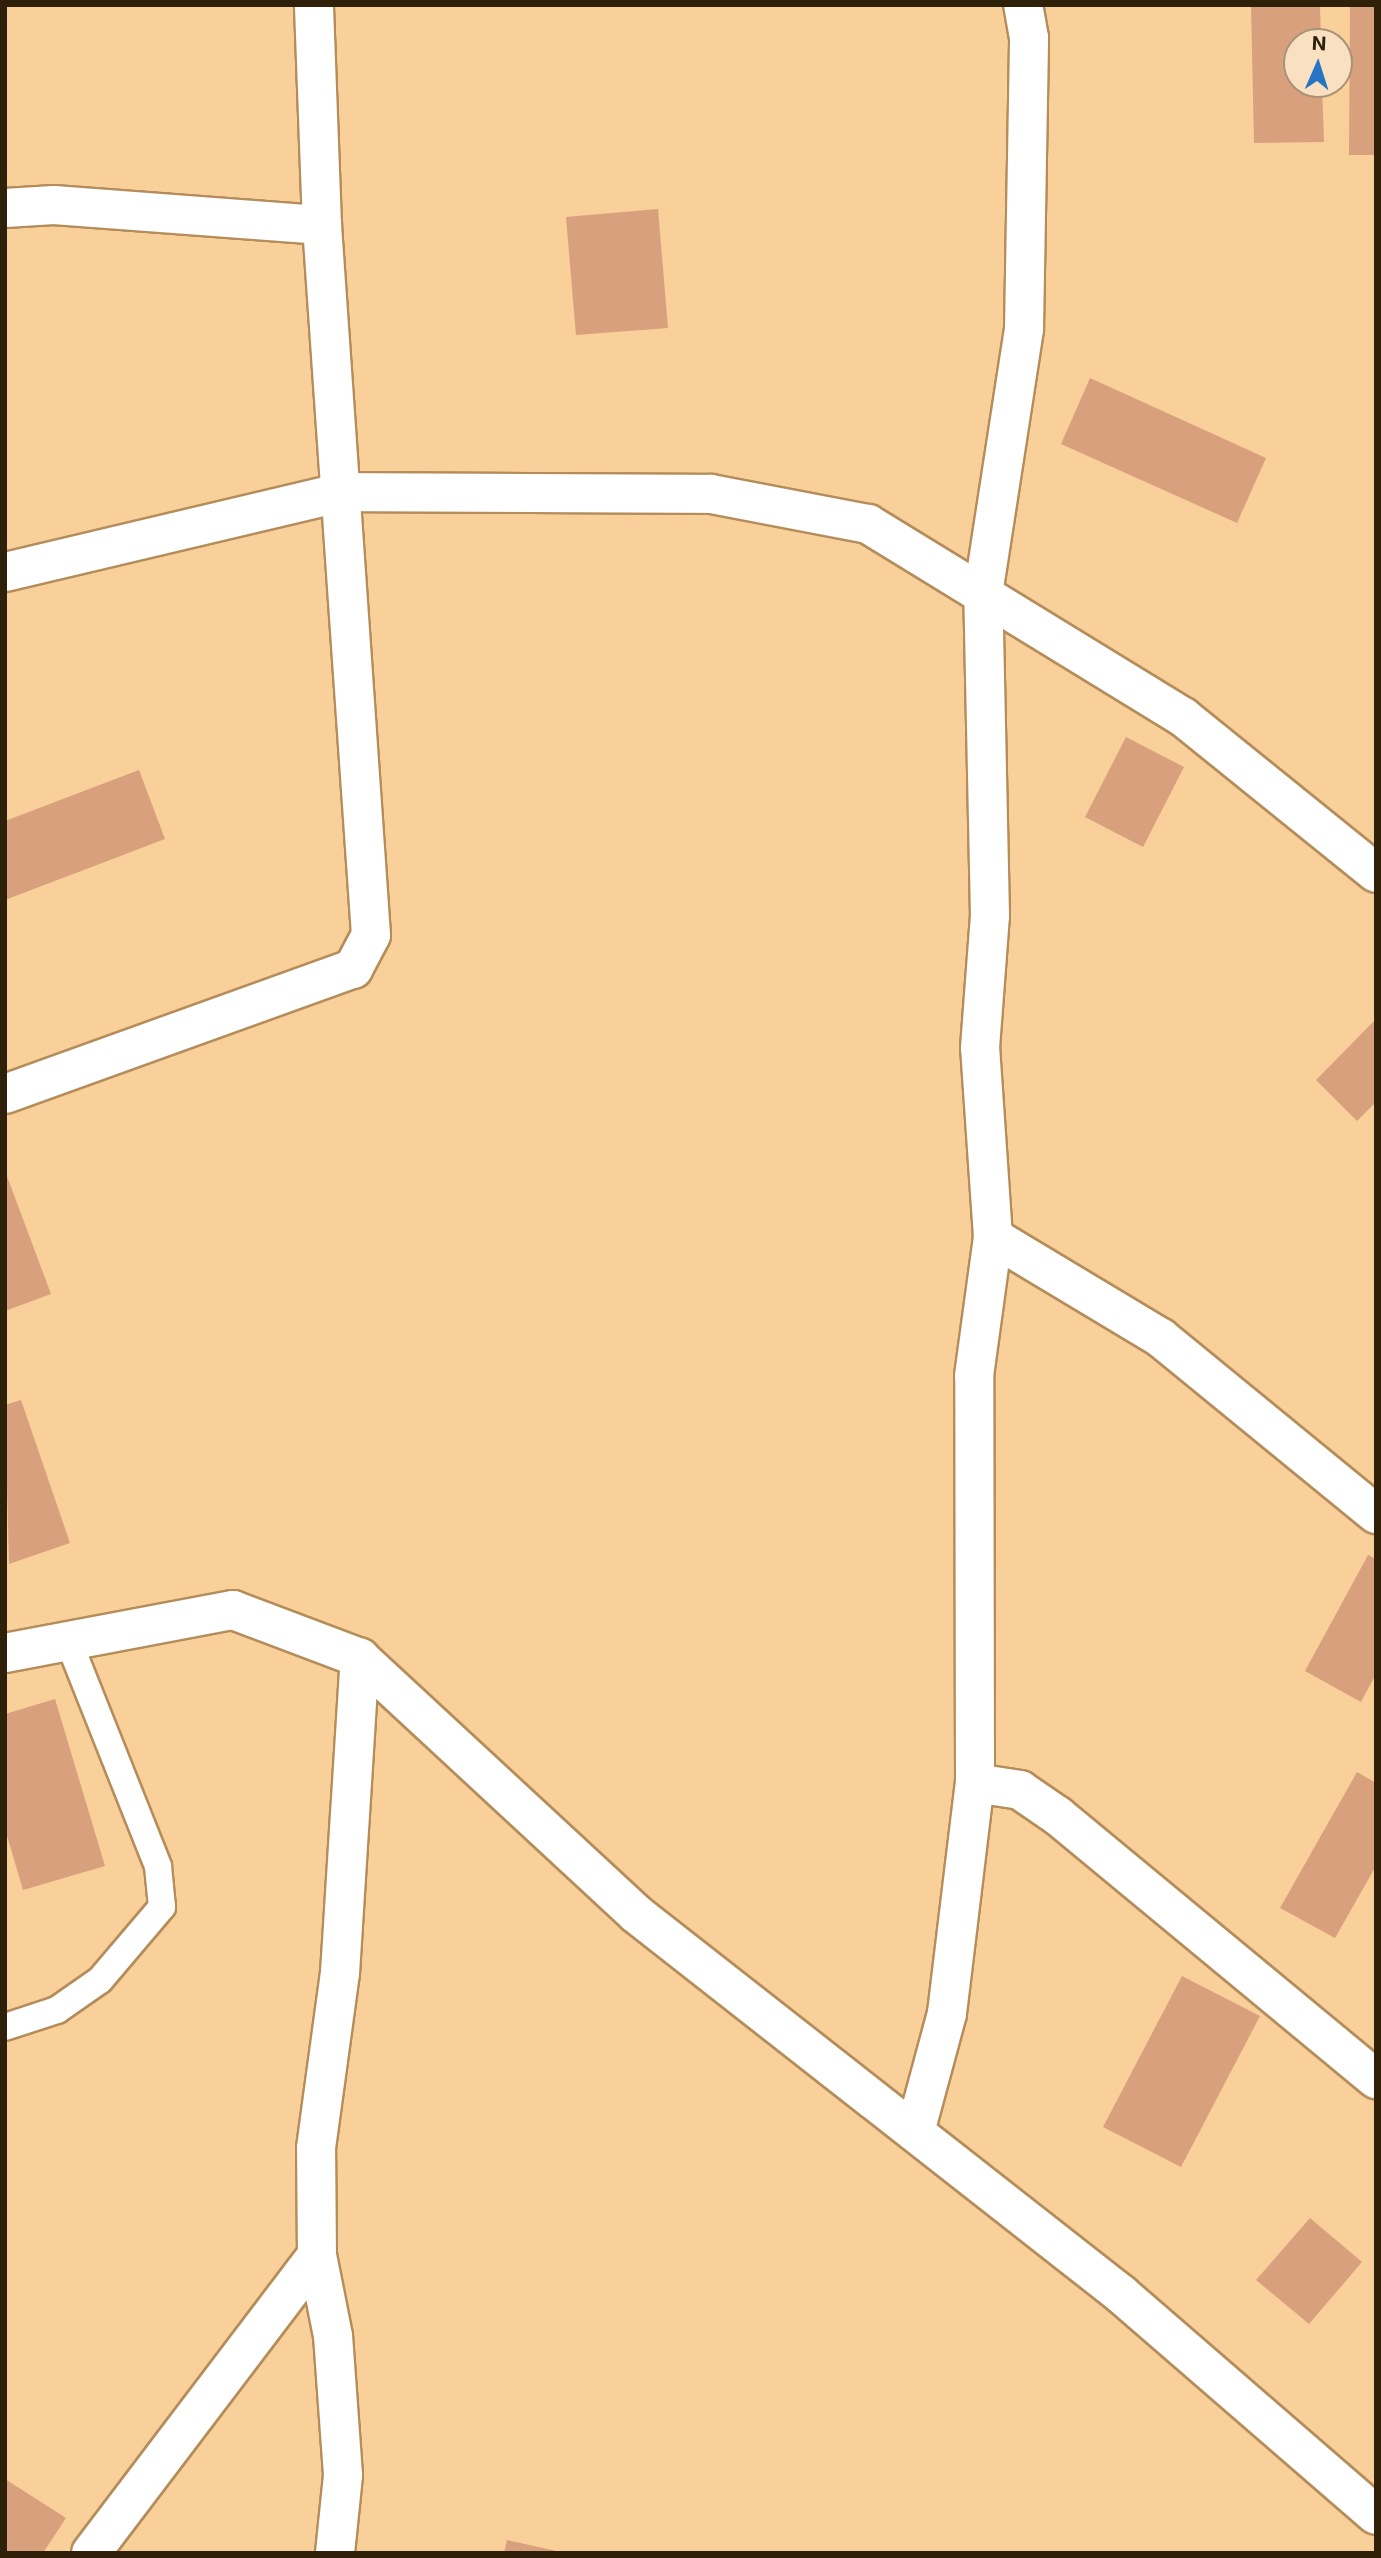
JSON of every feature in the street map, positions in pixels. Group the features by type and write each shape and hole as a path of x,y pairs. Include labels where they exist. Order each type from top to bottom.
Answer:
{"street":[{"path":"5,1094 353,969 371,935 344,492 322,225 314,5"},
{"path":"915,2132 947,2013 975,1783 974,1376 993,1237 980,1048 990,916 983,594 1024,329 1029,38 1023,5"},
{"path":"5,208 54,205 322,225"},
{"path":"5,572 344,492 711,494 868,524 1183,717 1376,873"},
{"path":"993,1237 1161,1338 1376,1514"},
{"path":"5,1653 70,1645 233,1610 360,1658 635,1913 1121,2294 1376,2515"},
{"path":"335,2553 343,2474 333,2336 317,2255 316,2148 340,1973 360,1658"},
{"path":"975,1783 1020,1790 1058,1816 1376,2079"},
{"path":"91,2553 317,2255"}],"lane":[{"path":"5,2027 57,2010 100,1980 162,1908 158,1867 70,1645"}],"building":[{"path":"1251,5 1320,5 1321,28 1283,28 1283,98 1322,98 1324,142 1254,143"},
{"path":"1350,5 1376,5 1376,155 1349,155 1349,98 1353,98 1353,28 1350,28"},
{"path":"658,209 668,328 576,335 566,217"},
{"path":"1090,378 1266,458 1237,523 1061,444"},
{"path":"1126,737 1184,767 1143,847 1085,817"},
{"path":"139,770 165,839 5,900 5,821"},
{"path":"1376,1019 1376,1102 1357,1121 1316,1080"},
{"path":"5,1171 51,1294 5,1311"},
{"path":"21,1400 70,1543 9,1564 5,1405"},
{"path":"1368,1555 1376,1559 1376,1674 1361,1702 1305,1671"},
{"path":"55,1699 105,1866 23,1890 5,1829 5,1714"},
{"path":"1357,1772 1376,1783 1376,1866 1335,1938 1280,1908"},
{"path":"1182,1976 1260,2016 1181,2167 1103,2127"},
{"path":"1310,2218 1362,2262 1309,2324 1256,2280"},
{"path":"5,2479 66,2518 43,2553 5,2552"},
{"path":"507,2540 561,2552 561,2553 504,2553"}]}
